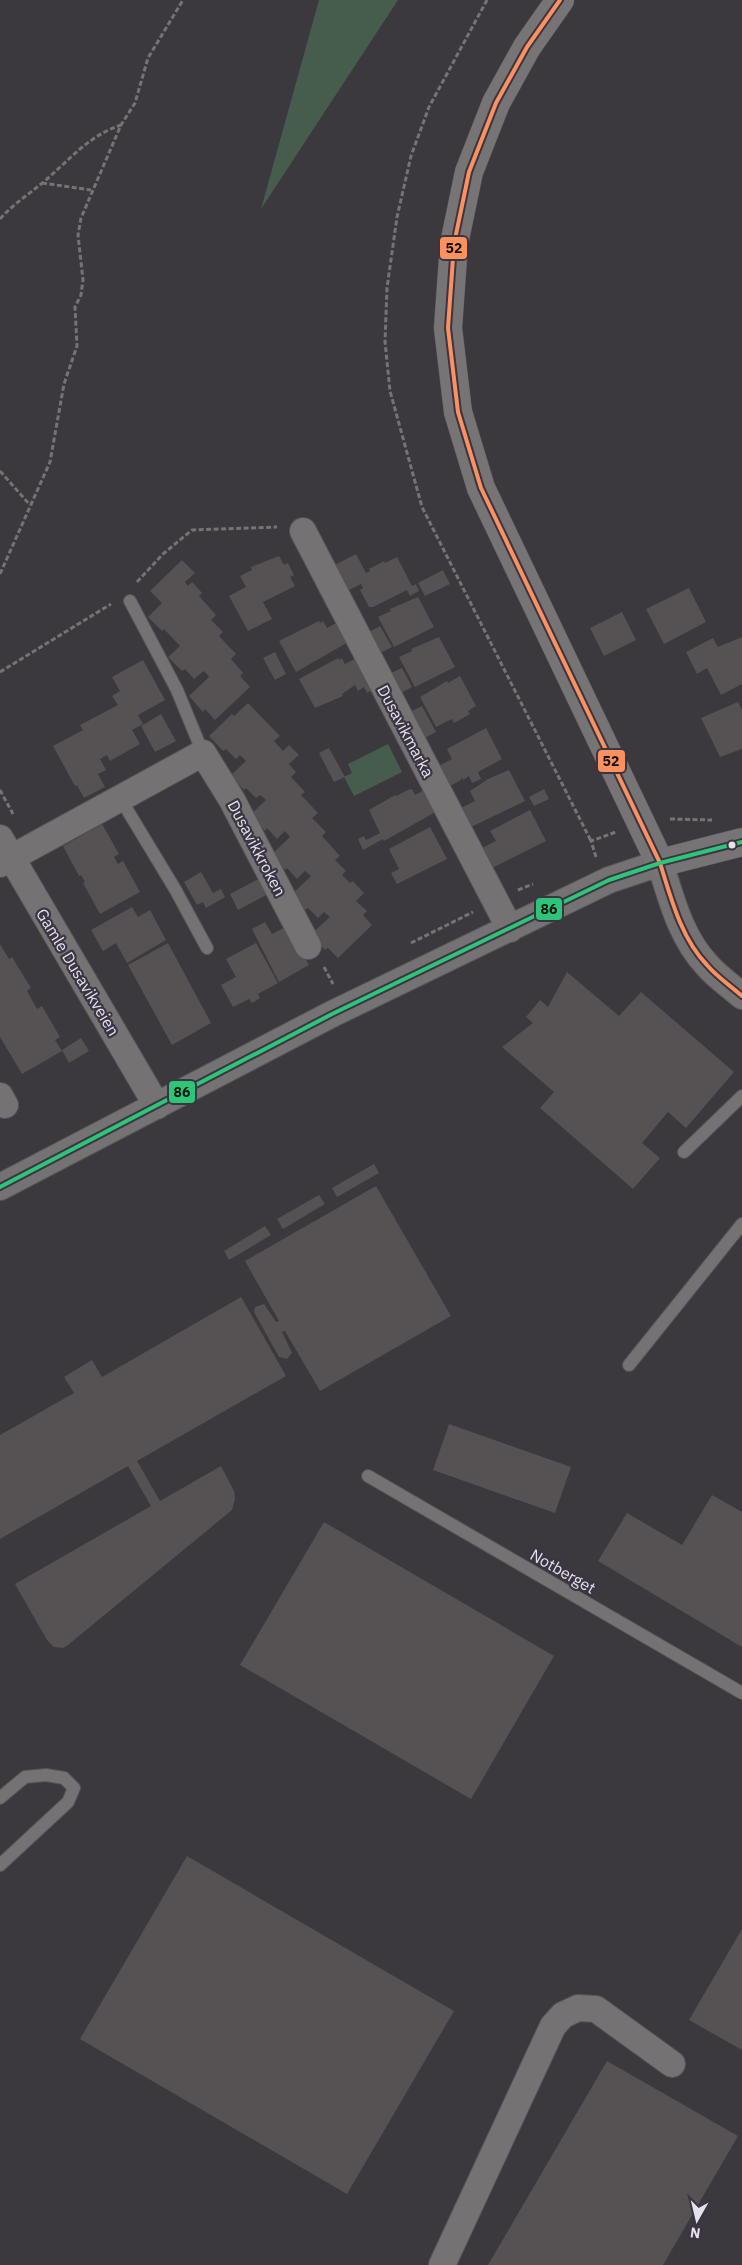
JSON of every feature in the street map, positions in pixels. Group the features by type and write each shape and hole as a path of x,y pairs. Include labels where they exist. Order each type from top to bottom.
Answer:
{"main road":[{"path":"560,0 527,47 496,102 469,172 454,244 448,328 458,412 481,488 660,863 742,842"}],"street":[{"name":"Dusavikmarka","path":"303,531 510,929"},
{"path":"3,853 120,798 203,753"},
{"name":"Dusavikkroken","path":"203,753 232,800 308,946"},
{"name":"Gamle Dusavikveien","path":"3,853 157,1106"},
{"path":"0,1187 332,1014 609,880 660,863 673,906 686,935 706,965 742,996"},
{"path":"442,2265 546,2041 562,2015 578,2008 596,2009 672,2064"}],"lane":[{"name":"Dusavikkroken","path":"130,601 177,690 203,753"},
{"path":"120,798 171,882 207,948"},
{"path":"684,1152 742,1096"},
{"path":"629,1365 742,1224"},
{"name":"Notberget","path":"368,1476 742,1694"},
{"path":"0,1798 25,1777 46,1775 64,1778 74,1788 68,1802 0,1865"}],"path":[{"path":"0,574 50,462 64,384 76,346 75,308 81,295 83,280 78,235 80,218 121,125 134,103 148,58 183,0"},
{"path":"0,220 18,200 42,183 85,145 108,129 121,125"},
{"path":"42,183 91,190"},
{"path":"0,470 30,506"},
{"path":"133,587 163,554 192,530 299,527 303,531"},
{"path":"0,672 113,603"},
{"path":"0,790 14,816"},
{"path":"668,819 718,820"},
{"path":"589,860 597,856 591,841 624,829"},
{"path":"517,891 535,883"},
{"path":"404,946 478,910"},
{"path":"333,984 341,980"}],"green space":[{"path":"319,0 398,0 261,209"},
{"path":"388,744 402,772 354,796 344,777 352,773 348,764"}],"building":[{"path":"356,554 366,573 370,571 369,569 384,561 385,563 397,557 412,586 416,584 419,591 410,596 407,590 373,607 369,607 360,590 363,588 361,584 345,592 331,567"},
{"path":"279,556 284,565 288,563 294,575 290,577 295,586 263,602 272,619 248,631 229,596 246,587 240,576 252,570 251,567"},
{"path":"182,560 195,573 185,582 188,586 192,582 202,593 199,596 216,615 211,620 223,632 219,636 236,654 231,659 243,673 240,676 250,687 215,720 205,709 203,712 189,696 209,677 204,671 194,679 185,669 182,671 168,657 180,646 164,629 162,631 148,617 162,603 150,591"},
{"path":"443,570 450,584 425,596 418,583"},
{"path":"689,588 706,622 664,644 646,609"},
{"path":"418,597 434,627 394,647 378,617 391,611 390,609"},
{"path":"622,612 636,640 604,656 590,628"},
{"path":"319,621 320,623 323,621 327,628 340,621 350,641 296,672 279,641"},
{"path":"380,626 392,647 378,654 367,633"},
{"path":"439,637 455,667 415,687 399,657 412,651 411,649"},
{"path":"742,637 742,684 721,695 707,668 697,674 686,652 713,638 718,647"},
{"path":"275,652 286,674 275,680 263,658"},
{"path":"358,657 374,689 367,693 364,687 358,691 355,685 342,694 343,696 315,708 299,679 338,658 340,660 342,658 345,664"},
{"path":"143,660 165,700 138,715 143,724 132,730 140,744 110,761 107,755 100,759 106,770 98,774 105,787 84,798 77,785 75,786 53,746 83,730 80,725 118,705 112,696 120,691 112,677"},
{"path":"402,668 412,687 399,694 388,674"},
{"path":"460,676 476,706 468,711 470,714 454,723 452,719 436,727 420,697 447,681 448,683"},
{"path":"738,702 742,710 742,749 720,757 701,718"},
{"path":"248,703 280,736 274,741 283,751 289,745 299,755 289,764 296,772 291,777 305,792 301,795 318,813 312,818 326,832 322,836 340,856 335,860 346,871 342,875 350,883 353,881 364,893 356,901 367,911 363,915 372,925 338,958 328,948 325,950 311,934 330,917 324,912 318,918 308,908 305,910 291,895 311,876 305,871 297,879 287,868 285,870 271,855 290,837 285,831 277,839 267,828 265,831 250,815 266,800 260,795 256,798 246,788 244,790 230,776 246,761 240,755 236,759 226,749 223,751 209,736 232,714 234,716"},
{"path":"422,706 436,732 423,739 408,713"},
{"path":"161,714 176,741 155,752 141,726"},
{"path":"486,728 502,759 478,772 481,779 472,783 469,776 463,780 462,777 461,780 448,787 437,767 452,759 447,749"},
{"path":"329,748 345,777 334,782 319,753"},
{"path":"509,770 525,801 469,828 459,809 475,801 470,791 488,779"},
{"path":"428,788 439,810 384,841 383,839 363,850 358,839 364,836 366,840 380,833 369,810 408,790 412,789 415,795"},
{"path":"544,789 549,799 534,806 529,797"},
{"path":"530,810 546,841 490,869 480,849 496,841 490,831"},
{"path":"102,824 119,854 114,857 118,864 123,861 140,892 100,914 83,883 85,882 81,875 79,876 63,846"},
{"path":"430,827 447,859 397,884 391,873 399,869 389,849"},
{"path":"201,872 213,893 221,889 225,897 206,908 203,902 197,905 184,882"},
{"path":"260,878 268,894 238,910 230,894"},
{"path":"132,907 138,917 150,910 166,940 127,963 116,943 103,951 91,930"},
{"path":"265,922 272,934 287,926 309,965 279,982 252,929"},
{"path":"168,943 211,1023 172,1045 128,965"},
{"path":"256,943 278,983 258,994 260,998 252,1003 249,999 233,1007 221,985 236,977 226,959"},
{"path":"0,944 9,959 12,957 31,988 27,991 37,1009 42,1006 60,1037 55,1040 62,1051 22,1074 0,1037"},
{"path":"567,972 619,1016 641,992 734,1072 686,1128 668,1112 642,1143 660,1158 633,1189 540,1108 554,1092 502,1047 533,1023 526,1017 540,1000 548,1007"},
{"path":"81,1038 89,1051 69,1063 62,1050"},
{"path":"374,1164 379,1173 337,1197 332,1188"},
{"path":"376,1186 451,1316 320,1391 285,1331 282,1332 292,1353 287,1359 279,1357 254,1312 255,1307 264,1304 276,1322 279,1321 245,1261"},
{"path":"319,1195 325,1204 283,1229 277,1219"},
{"path":"265,1226 271,1235 229,1260 224,1251"},
{"path":"241,1297 286,1376 137,1461 160,1501 221,1466 234,1491 235,1499 232,1510 68,1645 63,1648 54,1647 47,1640 15,1584 151,1506 128,1466 0,1539 0,1435 74,1393 64,1377 92,1360 102,1377"},
{"path":"449,1424 571,1467 555,1513 433,1470"},
{"path":"712,1495 742,1512 742,1647 598,1561 627,1513 682,1545"},
{"path":"324,1522 554,1656 471,1799 240,1665"},
{"path":"187,1856 454,2011 347,2194 80,2039"},
{"path":"742,1929 742,2050 689,2020"},
{"path":"607,2061 738,2136 663,2265 488,2265"}],"transit line":[{"name":"52","path":"560,0 527,47 496,103 469,172 454,244 448,328 458,412 481,488 660,863 673,904 690,943 707,965 742,996"},
{"name":"86","path":"0,1187 332,1014 609,880 660,863 742,842"}]}
